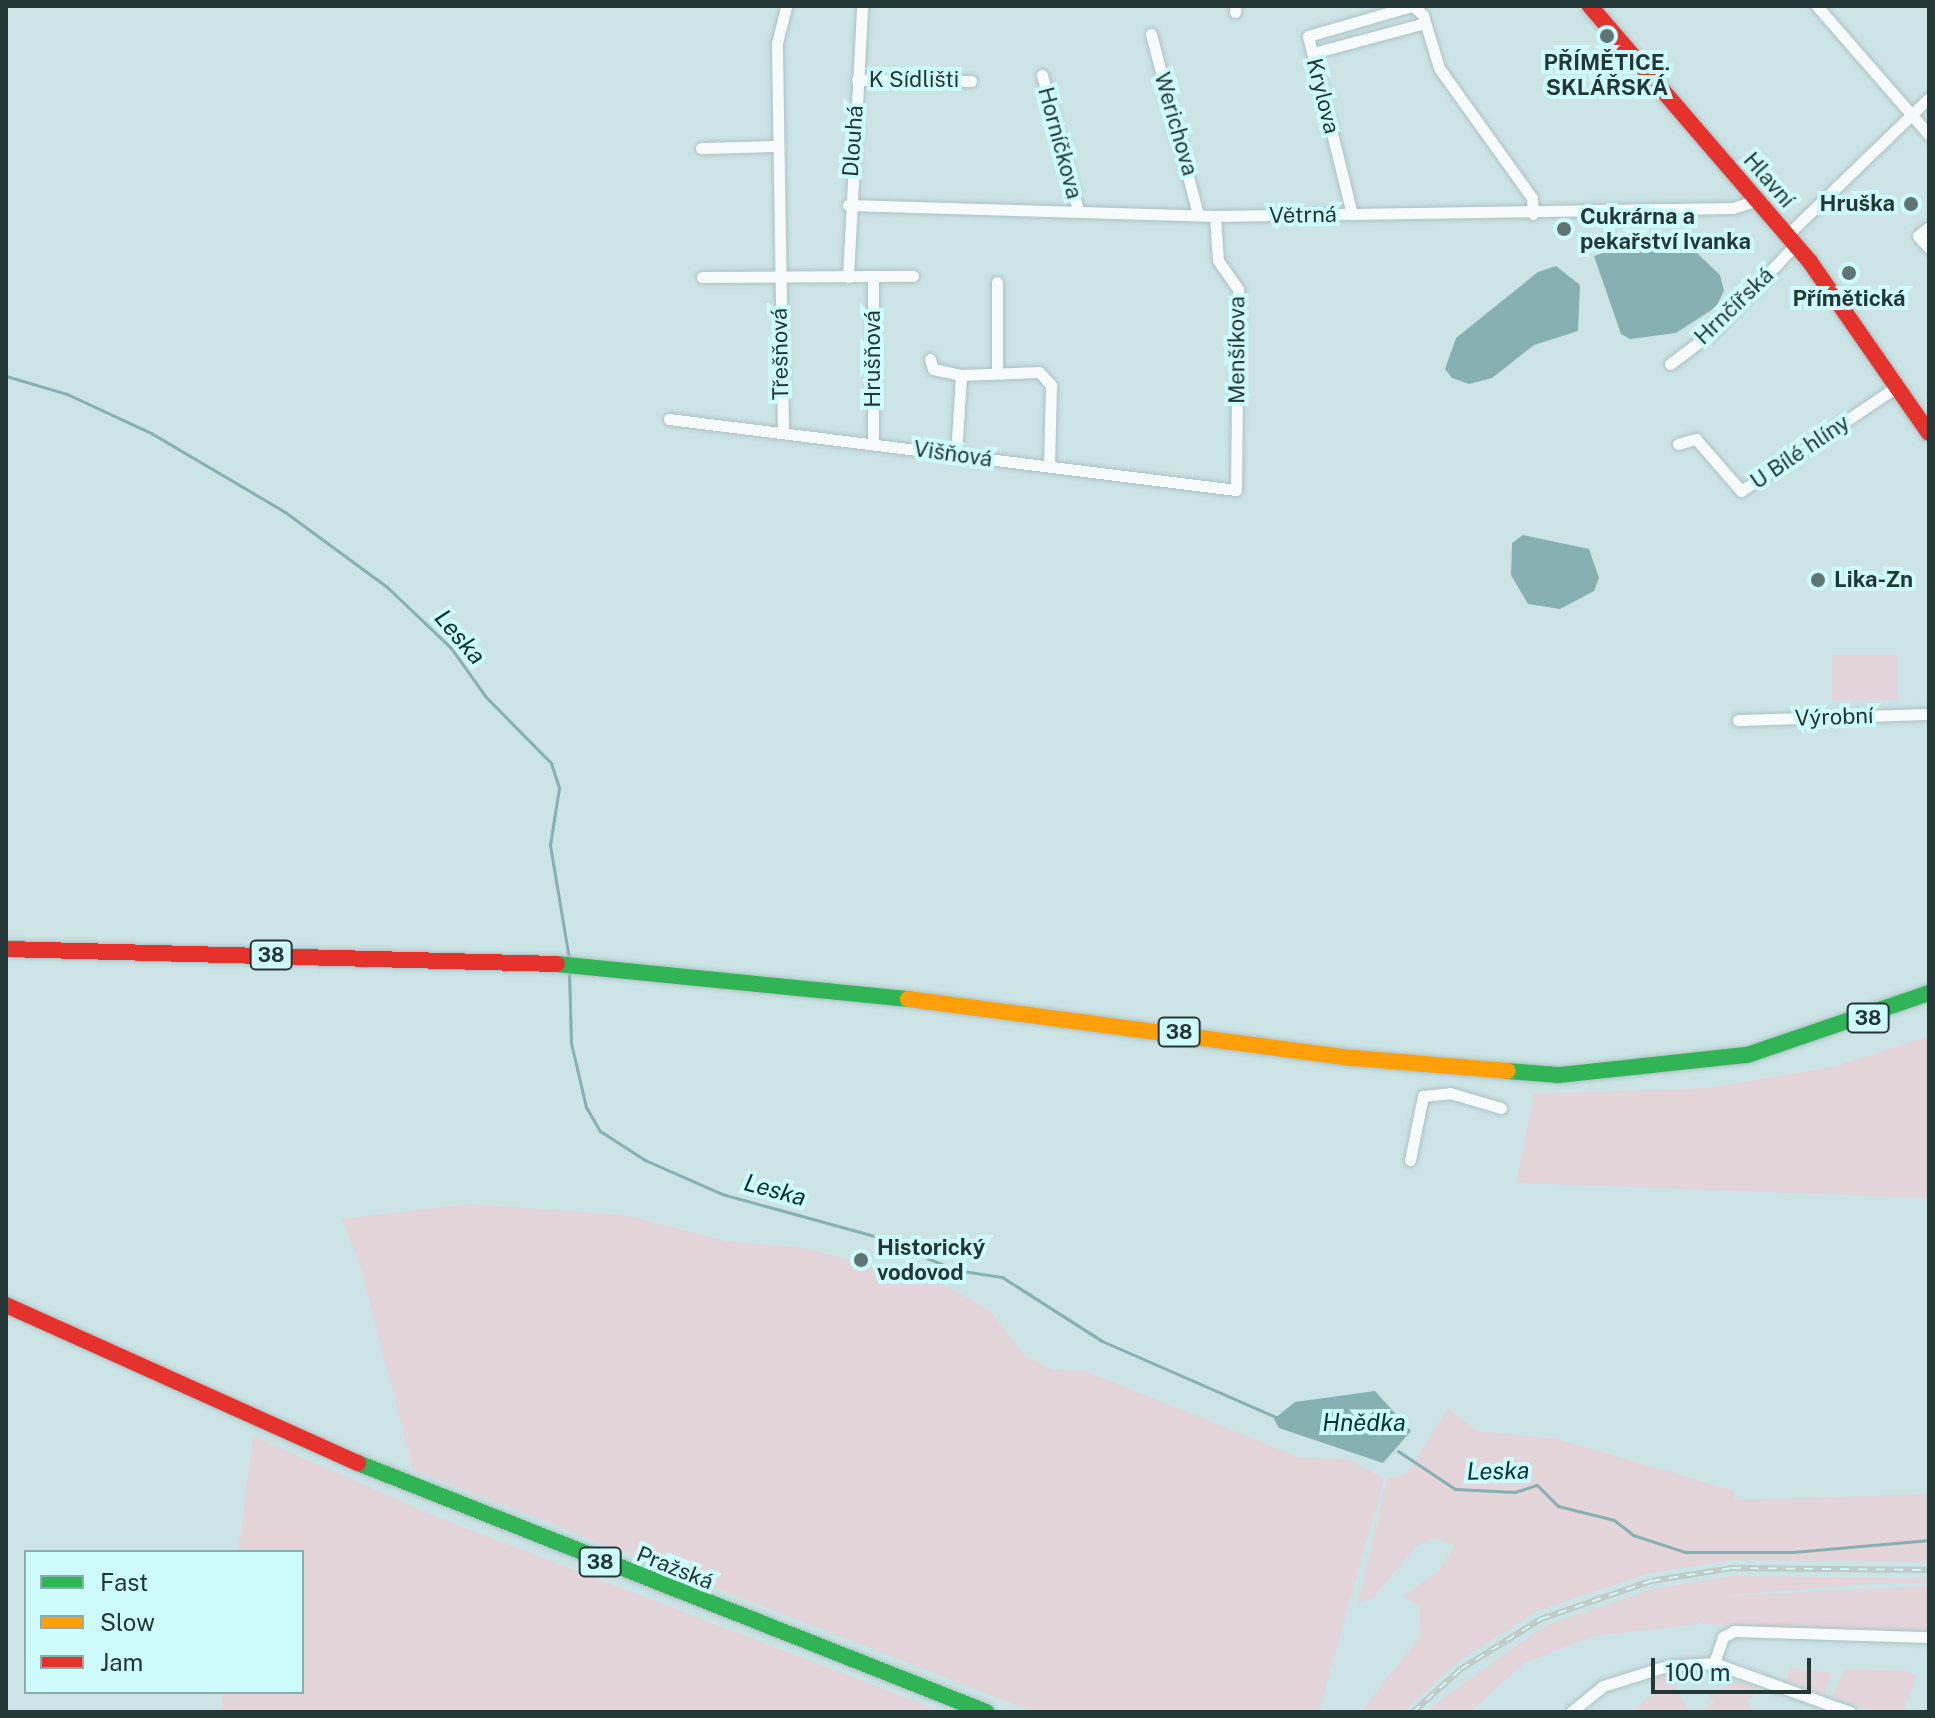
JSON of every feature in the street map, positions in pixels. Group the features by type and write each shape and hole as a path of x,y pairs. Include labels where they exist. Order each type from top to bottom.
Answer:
{"main road":[{"name":"Hlavní","path":"1590,6 1791,240 1895,388 1927,425"},
{"name":"38","path":"6,949 536,962 586,966 897,994 1464,1070 1642,1071 1804,1039 1929,993"},
{"path":"1804,1039 1850,1034 1929,1004"},
{"name":"Pražská","path":"6,1305 404,1484 986,1712"}],"street":[{"name":"Třešňová","path":"783,431 777,43 786,6"},
{"name":"Dlouhá","path":"848,277 848,205 862,6"},
{"name":"Krylova","path":"1352,214 1308,36 1412,6 1425,23 1439,68 1532,198 1533,214"},
{"path":"1817,6 1929,135"},
{"path":"1313,53 1425,23"},
{"name":"Werichova","path":"1151,34 1198,215"},
{"name":"Horníčkova","path":"1042,75 1078,210"},
{"name":"K Sídlišti","path":"857,80 971,81"},
{"name":"Hrnčířská","path":"1670,364 1715,330 1791,240 1910,114 1929,98"},
{"path":"701,148 778,146"},
{"name":"Větrná","path":"848,205 1215,216 1533,214 1733,208 1757,200"},
{"name":"Menšíkova","path":"1215,216 1218,260 1238,289 1236,490"},
{"path":"1929,227 1918,236 1929,248"},
{"name":"Hrušňová","path":"873,276 873,442"},
{"path":"779,278 913,276"},
{"name":"Třešňová","path":"702,277 779,278"},
{"path":"997,282 997,370"},
{"path":"930,359 933,369 961,375 997,370 1039,372 1049,380 1049,466"},
{"path":"956,455 961,375"},
{"name":"U Bílé hlíny","path":"1678,444 1696,439 1741,491 1895,388"},
{"name":"Višňová","path":"669,419 873,442 1236,490"},
{"name":"Výrobní","path":"1738,720 1929,714"},
{"path":"1410,1160 1423,1096 1450,1093 1501,1108"},
{"path":"1714,1663 1723,1637 1734,1631 1929,1637"},
{"path":"1571,1712 1603,1686 1667,1666 1714,1663 1837,1710 1850,1712"}],"shaded area":[{"path":"1832,655 1897,655 1897,700 1832,700"},
{"path":"1929,1036 1929,1198 1516,1183 1534,1094 1710,1088 1837,1066"},
{"path":"468,1204 625,1215 730,1242 800,1247 945,1285 990,1311 1026,1357 1053,1370 1085,1371 1298,1457 1351,1460 1384,1479 1319,1712 1034,1712 413,1470 360,1264 342,1219"},
{"path":"1448,1408 1477,1431 1557,1439 1734,1491 1735,1500 1929,1494 1929,1562 1732,1560 1649,1573 1537,1611 1456,1663 1403,1712 1360,1712 1419,1639 1420,1606 1402,1597 1439,1571 1455,1545 1434,1538 1415,1547 1373,1598 1358,1603 1387,1479 1407,1474"},
{"path":"253,1436 439,1518 943,1712 221,1712 223,1694 304,1694 304,1550 238,1550"},
{"path":"1733,1576 1929,1578 1929,1583 1866,1584 1710,1597 1929,1586 1929,1631 1702,1624 1693,1617 1699,1624 1594,1636 1524,1663 1470,1712 1424,1712 1544,1626 1653,1589"},
{"path":"1790,1668 1832,1673 1825,1694 1786,1681"},
{"path":"1845,1669 1906,1671 1917,1675 1903,1712 1876,1712 1832,1697"},
{"path":"1668,1676 1690,1712 1630,1712 1656,1692 1649,1680"},
{"path":"1739,1681 1761,1689 1747,1701 1753,1712 1698,1712 1714,1703 1709,1694"}],"water":[{"path":"1654,236 1697,253 1720,275 1724,291 1716,307 1676,333 1630,339 1621,334 1594,256"},
{"path":"1556,266 1580,285 1578,331 1534,345 1492,378 1469,384 1452,378 1445,369 1456,338 1538,272"},
{"path":"1523,535 1589,549 1599,578 1594,591 1560,609 1528,604 1511,575 1512,543"},
{"name":"Hnědka","path":"1375,1391 1411,1431 1383,1463 1279,1428 1274,1419 1295,1402"}],"waterway":[{"name":"Leska","path":"6,376 67,394 151,433 285,512 387,587 451,648 486,697 551,763 559,788 550,845 569,959"},
{"name":"Leska","path":"569,971 571,1043 586,1107 600,1131 645,1160 722,1194 874,1236 956,1270 1002,1277 1102,1341 1276,1417"},
{"name":"Leska","path":"1398,1451 1455,1489 1515,1492 1537,1485 1558,1506 1614,1520 1633,1535 1685,1552 1793,1552 1929,1540"}],"railway":[{"path":"1413,1712 1461,1669 1541,1619 1651,1581 1732,1568 1929,1570"}],"traffic: fast":[{"path":"557,964 908,999"},
{"path":"1507,1071 1559,1075 1747,1055 1929,993"},
{"path":"358,1463 986,1712"}],"traffic: slow":[{"path":"908,999 1353,1058 1507,1071"}],"traffic: jam":[{"path":"1590,6 1810,262 1929,433"},
{"path":"6,949 557,964"},
{"path":"6,1305 358,1463"}],"place":[{"name":"PŘÍMĚTICE, SKLÁŘSKÁ","path":"1607,36"},
{"name":"Hruška","path":"1911,204"},
{"name":"Cukrárna a pekařství Ivanka","path":"1564,229"},
{"name":"Přímětická","path":"1849,273"},
{"name":"Lika-Zn","path":"1818,580"},
{"name":"Historický vodovod","path":"861,1260"}]}
